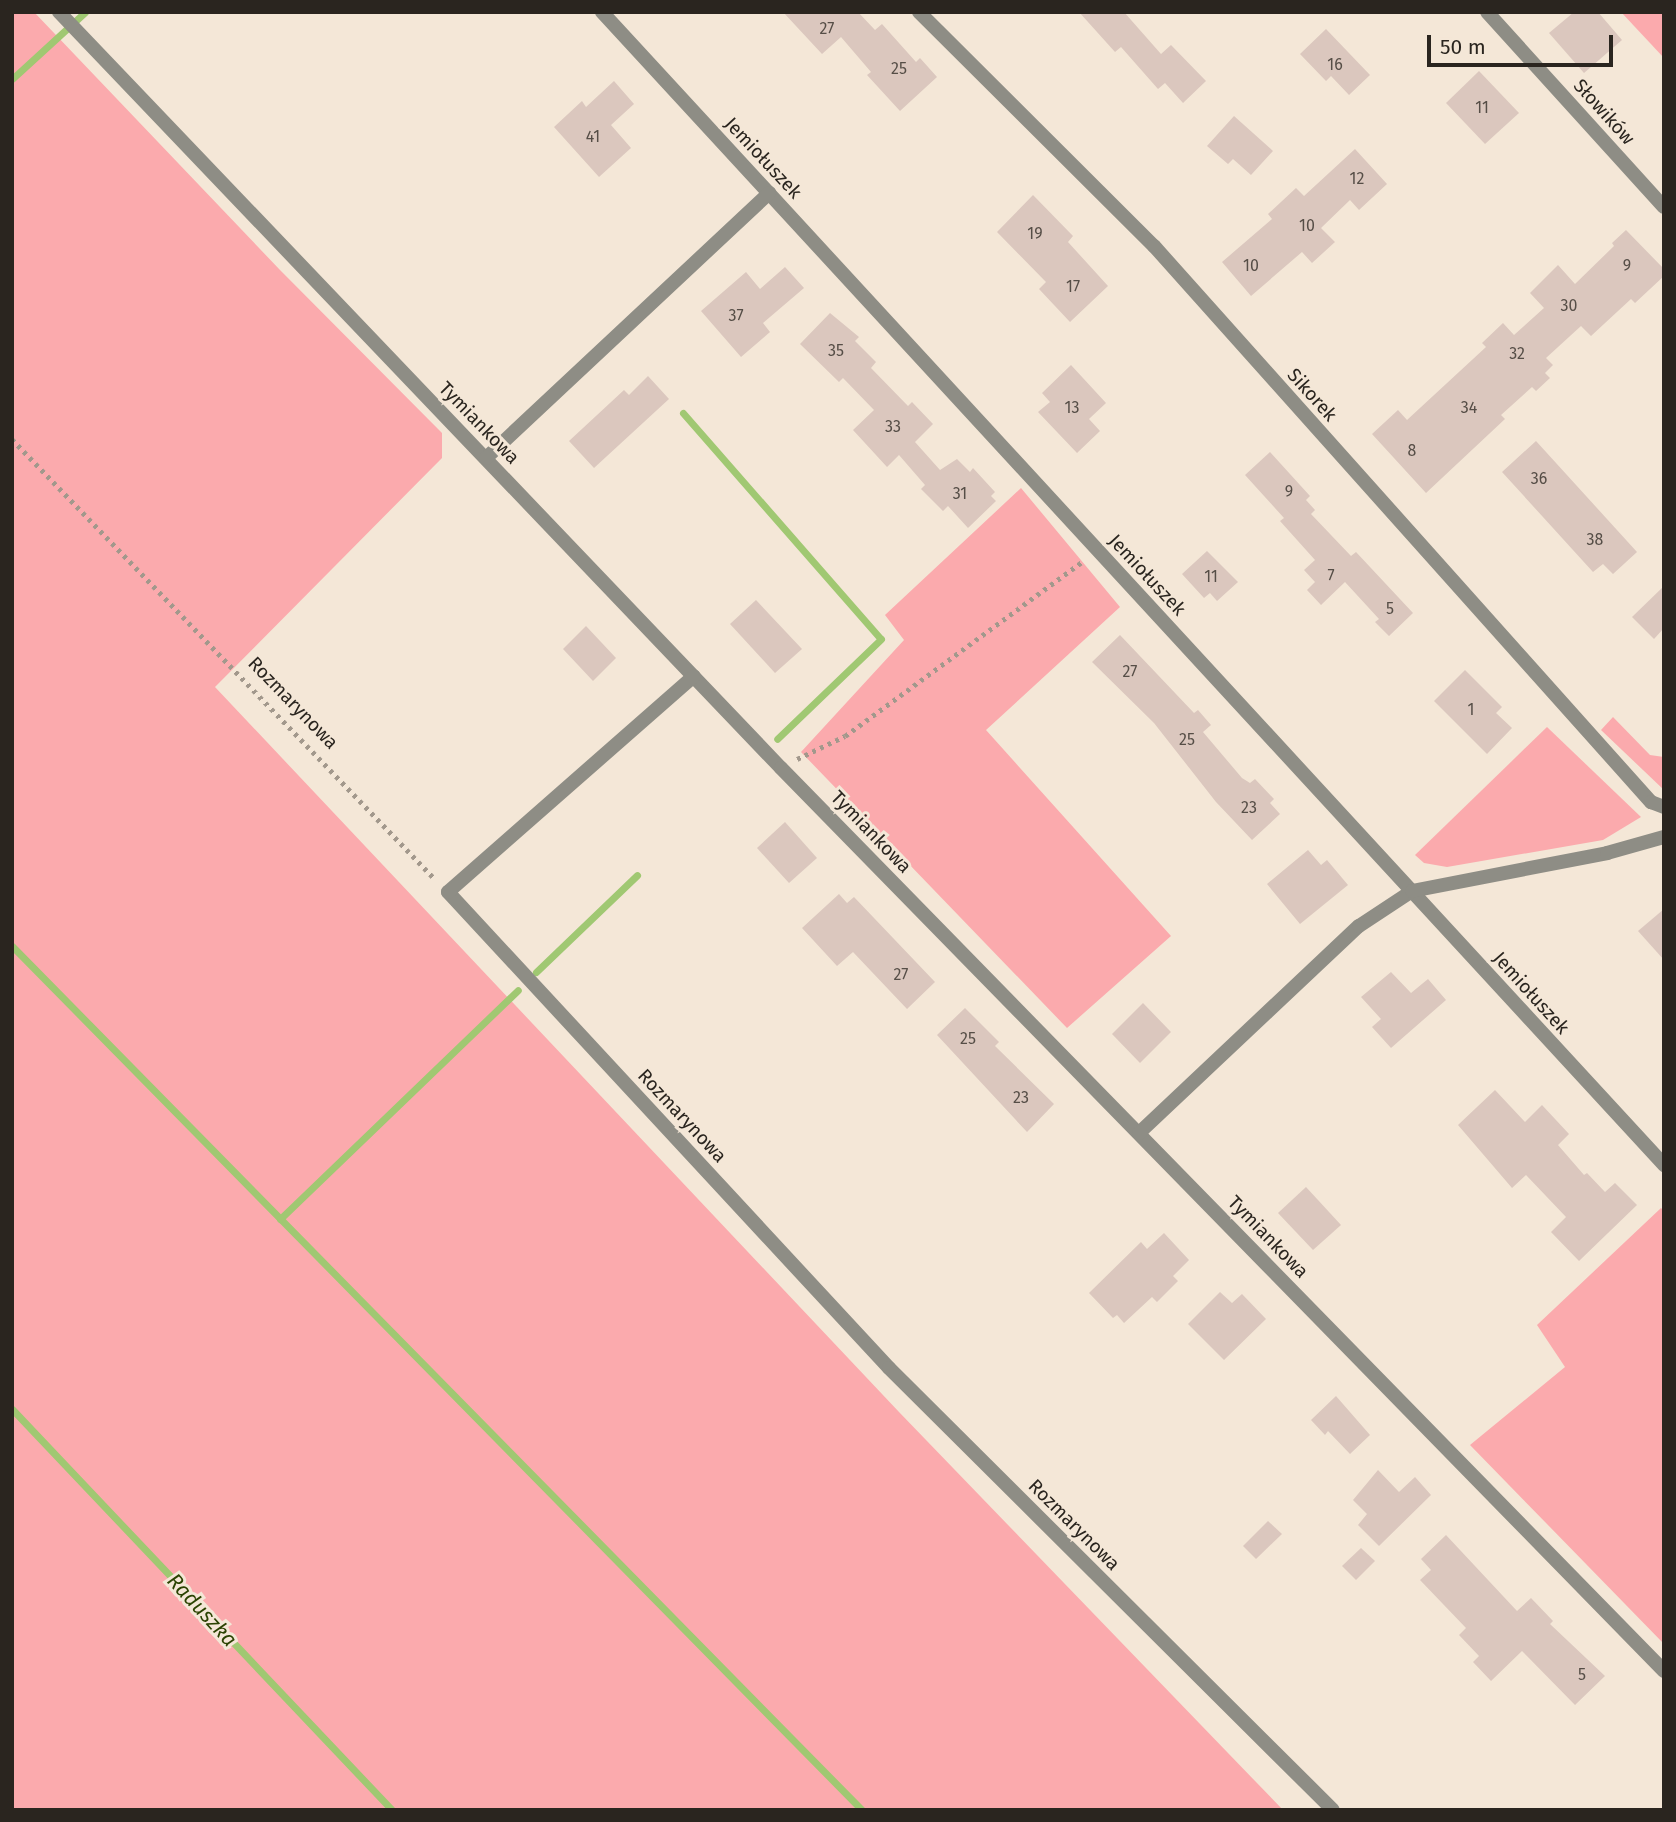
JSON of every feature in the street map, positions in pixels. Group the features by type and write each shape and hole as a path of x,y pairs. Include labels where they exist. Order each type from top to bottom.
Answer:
{"street":[{"name":"Tymiankowa","path":"59,12 781,768 1664,1671"},
{"name":"Jemiołuszek","path":"602,12 1664,1165"},
{"name":"Słowików","path":"1487,12 1664,207"},
{"name":"Sikorek","path":"920,15 1154,246 1651,802 1664,807"},
{"path":"486,458 769,193"},
{"path":"448,892 694,676"},
{"path":"1139,1133 1359,926 1412,891 1607,853 1664,837"},
{"name":"Rozmarynowa","path":"448,892 889,1368 1333,1810"}],"path":[{"name":"Rozmarynowa","path":"12,439 448,892"},
{"path":"781,768 845,736 1098,550"}],"shaded area":[{"path":"12,12 34,12 280,270 442,433 442,458 215,687 899,1412 1283,1810 12,1810"},
{"path":"1621,12 1664,12 1664,58"},
{"path":"1021,488 1120,607 986,730 1171,936 1067,1028 801,752 904,640 885,615"},
{"path":"1613,717 1650,755 1664,757 1664,790 1601,730"},
{"path":"1547,727 1641,817 1603,840 1447,867 1424,863 1415,855"},
{"path":"1661,1208 1664,1211 1664,1644 1470,1445 1565,1367 1537,1325"}],"building":[{"path":"783,12 858,12 875,30 882,24 916,62 920,58 937,77 900,111 867,75 871,72 841,37 822,54"},
{"path":"1079,12 1124,12 1161,54 1171,45 1206,81 1183,103 1165,83 1158,89 1121,47 1115,52"},
{"path":"1574,12 1598,12 1622,40 1584,73 1549,33"},
{"path":"1326,29 1370,75 1349,95 1331,76 1326,81 1300,54"},
{"path":"1479,71 1519,113 1485,144 1446,103"},
{"path":"614,81 634,104 611,125 631,148 599,177 554,127 582,101 586,107"},
{"path":"1234,116 1273,151 1251,175 1233,159 1228,164 1207,146"},
{"path":"1355,149 1387,184 1359,210 1350,200 1321,228 1335,242 1312,263 1302,252 1251,296 1222,262 1272,219 1268,214 1296,188 1304,196"},
{"path":"1033,195 1073,236 1068,242 1108,286 1070,322 1039,289 1046,282 997,232"},
{"path":"1626,230 1664,269 1664,276 1635,303 1631,299 1591,336 1581,326 1546,358 1553,365 1545,373 1550,378 1536,391 1532,387 1501,415 1505,419 1426,493 1372,434 1398,410 1407,420 1486,347 1482,343 1503,323 1514,335 1544,308 1530,293 1558,265 1575,284 1614,246 1612,243"},
{"path":"785,267 804,288 763,323 770,332 741,357 701,311 746,272 760,289"},
{"path":"830,313 859,337 855,341 876,362 871,368 908,406 912,402 933,424 915,442 940,470 957,459 970,472 973,468 995,492 991,496 996,501 968,528 948,506 943,511 921,489 925,485 899,455 887,467 853,430 874,410 843,378 839,382 800,344"},
{"path":"1071,365 1106,403 1089,419 1100,431 1077,453 1038,412 1050,402 1042,393"},
{"path":"648,376 669,399 594,468 569,441 624,390 629,395"},
{"path":"1536,441 1637,552 1613,574 1603,564 1593,572 1502,472"},
{"path":"1270,452 1310,496 1306,500 1315,510 1311,514 1351,556 1356,552 1413,613 1389,636 1375,622 1379,619 1345,582 1321,605 1307,590 1315,582 1304,570 1315,560 1280,521 1284,518 1245,475"},
{"path":"1207,551 1238,582 1217,601 1210,593 1204,598 1182,574"},
{"path":"1664,586 1664,628 1654,639 1632,617"},
{"path":"756,600 802,649 775,673 730,624"},
{"path":"586,626 616,658 593,681 563,649"},
{"path":"1120,635 1194,713 1198,710 1211,725 1203,732 1242,778 1250,783 1255,779 1274,799 1270,803 1280,814 1252,840 1216,802 1154,723 1092,662"},
{"path":"1465,670 1502,707 1496,713 1512,728 1487,754 1434,701"},
{"path":"785,822 817,858 789,883 757,848"},
{"path":"1308,850 1321,865 1327,860 1348,885 1300,924 1267,884"},
{"path":"839,894 847,903 854,897 935,982 907,1009 853,952 837,966 802,928"},
{"path":"1664,909 1664,960 1638,931"},
{"path":"1391,972 1411,993 1428,979 1446,1000 1391,1048 1372,1027 1381,1019 1361,997"},
{"path":"1143,1003 1171,1032 1140,1063 1112,1034"},
{"path":"965,1008 999,1042 995,1046 1054,1104 1027,1132 937,1035"},
{"path":"1495,1090 1525,1122 1542,1105 1569,1134 1558,1145 1584,1175 1587,1173 1605,1192 1615,1183 1637,1205 1579,1261 1551,1232 1566,1217 1526,1175 1512,1188 1458,1125"},
{"path":"1306,1187 1341,1225 1313,1250 1278,1213"},
{"path":"1164,1233 1189,1260 1173,1276 1178,1281 1157,1302 1152,1297 1124,1323 1117,1315 1113,1318 1089,1293 1141,1242 1147,1249"},
{"path":"1220,1292 1232,1303 1242,1294 1266,1319 1224,1360 1188,1324"},
{"path":"1336,1396 1370,1435 1350,1454 1328,1431 1325,1435 1311,1420"},
{"path":"1378,1470 1399,1492 1415,1477 1431,1495 1379,1546 1358,1525 1367,1514 1353,1500"},
{"path":"1268,1521 1282,1534 1256,1559 1243,1546"},
{"path":"1446,1535 1517,1611 1531,1598 1553,1621 1550,1624 1605,1676 1575,1705 1522,1651 1491,1681 1473,1662 1479,1656 1459,1635 1466,1628 1420,1580 1431,1570 1421,1559"},
{"path":"1361,1548 1375,1561 1356,1580 1342,1566"}],"waterway":[{"path":"12,79 85,12"},
{"path":"683,413 881,639 777,739"},
{"path":"536,972 637,875"},
{"path":"12,946 862,1810"},
{"path":"280,1219 518,990"},
{"name":"Raduszka","path":"12,1409 392,1810"}]}
